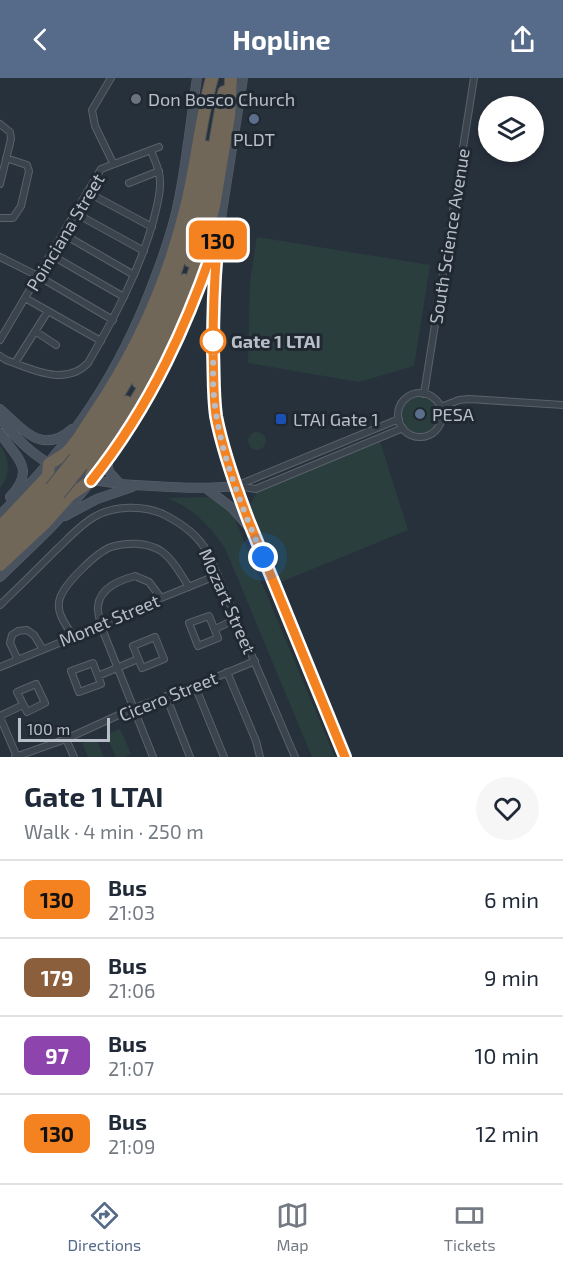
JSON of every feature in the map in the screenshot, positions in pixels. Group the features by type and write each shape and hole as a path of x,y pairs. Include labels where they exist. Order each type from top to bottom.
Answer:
{"highway":[{"path":"79,461 132,373 164,307 174,280 194,213 215,78"},
{"path":"0,527 48,476 49,464 67,452 125,364 151,311 174,253 187,206 203,116 215,78"},
{"path":"0,553 122,410 140,378 183,284 202,217 226,78"},
{"path":"0,565 46,522 70,495 91,481 92,466 123,422 154,370 188,294 214,206 229,116 231,78"},
{"path":"0,540 55,491"}],"main road":[{"path":"0,515 49,464 86,414 130,337 166,249 179,200 197,78"},
{"path":"243,78 219,231 213,292 214,396 220,433 236,486 345,757"},
{"path":"0,577 56,522 91,481 141,410 175,347 199,289 219,231"},
{"path":"0,409 30,435 38,440 47,441 65,434 86,414"},
{"path":"0,418 23,444 49,464 91,481 207,489 236,486"},
{"path":"0,433 16,454 23,472 20,486 0,508"},
{"path":"107,460 109,472 120,484"},
{"path":"56,522 89,502 138,486"},
{"path":"207,489 231,507 254,534"}],"street":[{"path":"111,78 92,110 95,126 113,164"},
{"name":"South Science Avenue","path":"424,393 474,78"},
{"path":"0,124 10,132 11,139 0,184"},
{"name":"Poinciana Street","path":"0,340 101,168 159,147"},
{"path":"0,356 53,376 74,374 88,363 124,297 152,227 160,192 159,171 151,151"},
{"path":"0,218 13,218 19,212 29,171 23,162 6,158"},
{"path":"129,183 159,171"},
{"path":"87,192 152,227"},
{"path":"75,213 144,251"},
{"path":"63,234 134,275"},
{"path":"51,255 124,297"},
{"path":"0,257 38,276 113,320"},
{"path":"25,298 101,341"},
{"path":"15,363 48,311"},
{"path":"35,331 56,345"},
{"path":"424,393 433,398 441,407 441,422 431,434 416,436 403,428 399,419 400,408 405,399 414,394 424,393"},
{"path":"441,407 469,399 563,405"},
{"path":"236,486 399,419"},
{"path":"236,486 256,489 403,428"},
{"name":"Mozart Street","path":"0,605 75,532 95,516 117,509 141,508 159,512 179,522 204,545 295,757"},
{"path":"73,636 59,613 59,599 70,581 110,548 137,543 160,551 176,567 189,587"},
{"name":"Monet Street","path":"0,667 218,575"},
{"path":"153,757 101,626 98,605 104,592 117,582 135,576 149,582 161,598"},
{"path":"210,616 215,629 218,638 198,646 189,623 210,616"},
{"path":"215,629 236,619"},
{"path":"17,658 10,643 12,635 18,631 27,630 34,634 42,648"},
{"path":"155,637 164,659 142,668 138,659 133,645 155,637"},
{"path":"98,676 138,659"},
{"name":"Cicero Street","path":"16,757 66,739 134,708 255,661"},
{"path":"93,663 98,676 101,684 79,692 71,671 93,663"},
{"path":"227,672 256,741 260,757"},
{"path":"36,684 45,703 27,712 23,705 17,692 36,684"},
{"path":"195,686 224,757"},
{"path":"166,696 190,757"},
{"path":"16,757 0,716 23,705"},
{"path":"66,739 74,757"}],"green space":[{"path":"257,237 430,265 414,366 359,382 248,363 250,281"},
{"path":"420,397 433,402 438,415 433,428 420,433 407,428 402,415 407,402"},
{"path":"257,432 263,435 266,441 263,447 257,450 251,447 248,441 251,435"},
{"path":"380,441 408,530 281,582 250,505 257,492"},
{"path":"0,445 6,456 8,467 4,483 0,488"},
{"path":"209,497 217,500 233,515 335,757 312,757 225,548 200,518 167,498"},
{"path":"120,729 131,754 116,757 106,735"},
{"path":"96,738 104,757 88,757 82,743"}],"bus line":[{"name":"130","path":"91,481 133,423 167,363 199,289 219,231 213,292 213,379 220,433 249,522 345,757"}],"place":[{"name":"Don Bosco Church","path":"136,99"},
{"name":"PLDT","path":"254,119"},
{"name":"Gate 1 LTAI","path":"213,341"},
{"name":"PESA","path":"420,414"},
{"name":"LTAI Gate 1","path":"281,419"}],"route":[{"path":"213,341 214,396 220,433 236,486 263,557"}]}
